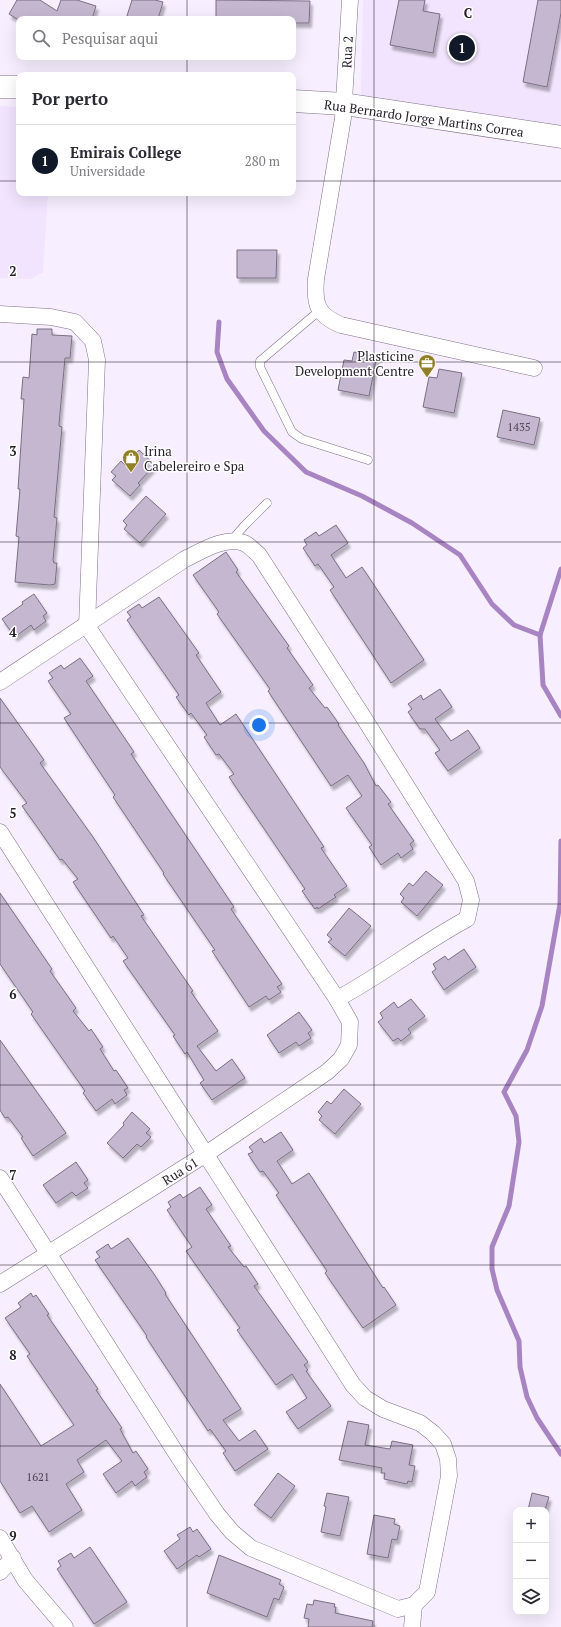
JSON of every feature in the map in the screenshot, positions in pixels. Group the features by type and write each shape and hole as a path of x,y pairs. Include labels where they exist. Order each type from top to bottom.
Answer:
{"street":[{"name":"Rua 2","path":"320,310 314,294 339,148 344,104 350,0"},
{"path":"0,86 16,88"},
{"name":"Rua Bernardo Jorge Martins Correa","path":"296,101 344,104 559,137"},
{"path":"320,310 326,319 341,325 534,368"},
{"path":"0,314 50,317 74,322 93,341 97,360 87,626 337,999 407,957 437,934 467,919 471,900 466,881 259,555 245,544 232,540 205,549 185,559 87,626 0,682"},
{"path":"0,832 353,1385 365,1398 384,1409 420,1423 433,1433 442,1444 448,1459 449,1476 427,1592 414,1606 398,1609 251,1548 232,1532 217,1514 185,1466 0,1178"},
{"name":"Rua 61","path":"0,1284 206,1154 327,1072 341,1059 348,1045 350,1022 337,999"},
{"path":"0,1538 26,1580 65,1627"},
{"path":"0,1572 13,1558"},
{"path":"412,1627 414,1606"}],"lane":[{"path":"320,310 260,361 260,367 292,432 302,439 368,460"},
{"path":"232,540 267,503"}],"shaded area":[{"path":"363,0 561,0 561,137 361,95"},
{"path":"0,106 16,107 16,196 48,196 43,272 31,279 0,278"}],"building":[{"path":"17,0 40,0 57,11 61,0 77,0 96,6 93,16 16,16 16,18 9,14"},
{"path":"132,0 155,0 163,2 159,16 127,16"},
{"path":"216,0 310,1 309,23 296,23 296,16 216,16"},
{"path":"399,0 425,0 423,11 440,14 433,53 390,45"},
{"path":"538,0 561,0 561,13 547,87 523,82"},
{"path":"237,250 277,250 276,278 237,278"},
{"path":"37,329 52,329 52,335 72,336 70,358 65,358 59,424 59,426 62,427 54,517 57,518 53,560 54,563 57,563 55,584 50,585 15,582 19,537 16,536 20,489 18,489 24,399 21,399 23,377 29,378 32,334 37,335"},
{"path":"354,352 377,356 369,396 338,390 344,360 352,361"},
{"path":"439,369 462,373 454,413 423,407 429,377 437,378"},
{"path":"503,410 540,418 534,445 497,437"},
{"path":"139,450 155,465 138,483 140,485 130,496 112,480 116,476 111,472 121,461 125,465"},
{"path":"146,496 166,514 140,543 124,529 127,525 123,521"},
{"path":"336,525 348,543 331,555 346,578 362,567 424,660 391,683 330,590 334,587 318,564 315,566 303,548 307,545 304,540 316,532 319,536"},
{"path":"226,552 238,570 236,572 289,646 287,648 313,685 309,688 325,708 327,707 339,724 338,725 364,763 376,786 378,785 391,802 388,804 414,841 410,844 413,849 401,858 398,853 381,865 369,847 372,845 346,808 362,796 348,775 331,786 268,691 270,689 217,614 219,612 193,575"},
{"path":"34,594 47,613 43,616 46,621 34,630 31,625 15,637 2,619"},
{"path":"159,597 199,653 196,655 221,692 206,703 220,725 236,714 324,847 321,848 347,886 334,895 336,897 318,909 317,907 315,909 302,891 305,889 229,777 234,774 219,754 216,755 204,737 207,735 191,713 189,715 176,697 179,695 127,620 131,617 127,612 139,604 142,608"},
{"path":"80,658 93,676 86,681 134,752 131,754 234,907 231,909 282,984 277,987 281,992 269,1000 266,996 249,1007 212,951 215,950 163,874 164,873 113,797 115,795 64,718 71,714 48,681 53,678 49,673 61,665 64,669"},
{"path":"440,689 452,707 435,719 451,741 468,730 480,748 448,771 435,753 440,750 425,729 420,729 408,712 412,709 408,704 421,695 423,700"},
{"path":"0,698 44,760 40,763 93,837 144,915 141,916 193,991 191,992 218,1031 197,1046 216,1071 232,1059 245,1078 212,1100 200,1083 204,1080 187,1052 185,1054 173,1036 175,1035 123,961 128,958 113,936 111,938 73,882 78,879 62,859 60,860 22,806 27,803 0,767"},
{"path":"426,871 443,885 417,916 401,902 404,898 400,894 409,883 413,886"},
{"path":"0,893 52,969 50,971 76,1008 73,1011 89,1031 91,1029 103,1047 100,1049 114,1071 116,1070 128,1088 124,1090 127,1095 115,1104 112,1099 96,1111 83,1093 85,1091 31,1014 33,1012 0,964"},
{"path":"349,908 371,926 345,956 328,942 332,939 327,935"},
{"path":"464,949 476,967 444,990 432,972 436,969 433,964 445,956 448,960"},
{"path":"411,999 425,1016 408,1029 411,1033 401,1041 398,1038 393,1041 378,1022 383,1018 380,1013 394,1002 398,1008"},
{"path":"299,1012 312,1030 308,1033 311,1038 299,1046 296,1042 279,1053 267,1035"},
{"path":"0,1040 66,1133 33,1156 21,1138 23,1137 8,1117 5,1118 0,1110"},
{"path":"344,1089 361,1104 335,1134 319,1120 322,1116 318,1112 327,1101 331,1104"},
{"path":"132,1112 150,1129 146,1133 151,1137 141,1147 137,1144 123,1158 107,1143 124,1125 123,1123"},
{"path":"281,1132 293,1150 277,1161 292,1184 309,1173 383,1288 384,1287 396,1305 363,1328 325,1273 327,1271 276,1195 279,1193 263,1171 260,1172 248,1154 253,1152 249,1147 261,1138 264,1143"},
{"path":"76,1162 88,1180 84,1183 88,1188 76,1196 72,1192 56,1203 43,1185"},
{"path":"200,1187 212,1205 206,1209 231,1246 228,1247 244,1267 246,1266 258,1284 254,1286 308,1362 304,1365 308,1370 306,1371 331,1406 298,1429 286,1412 307,1398 292,1374 276,1385 237,1330 240,1328 186,1251 192,1247 167,1210 171,1207 168,1202 180,1194 183,1198"},
{"path":"128,1238 154,1274 166,1293 165,1294 241,1409 223,1420 239,1441 255,1430 268,1449 235,1471 223,1453 226,1451 210,1429 208,1431 146,1337 147,1336 95,1260 100,1257 96,1252 108,1244 111,1249"},
{"path":"31,1293 33,1297 36,1295 49,1314 47,1315 98,1389 96,1390 122,1428 120,1429 133,1453 136,1451 148,1469 144,1472 147,1477 135,1486 132,1481 116,1493 103,1474 122,1461 106,1440 77,1460 84,1472 66,1484 82,1510 49,1532 32,1506 20,1513 0,1481 0,1384 41,1446 74,1425 27,1356 30,1354 5,1318 21,1307 18,1303"},
{"path":"348,1421 369,1425 365,1445 390,1449 392,1441 413,1445 409,1465 415,1466 412,1482 408,1481 407,1484 384,1479 385,1473 381,1473 382,1468 339,1460"},
{"path":"278,1473 295,1486 271,1518 254,1505"},
{"path":"327,1493 349,1497 340,1536 321,1532"},
{"path":"532,1493 549,1497 546,1507 529,1507"},
{"path":"374,1515 395,1519 394,1524 400,1526 397,1540 392,1539 388,1558 367,1554"},
{"path":"190,1527 193,1532 197,1529 211,1549 199,1557 197,1555 177,1569 164,1551 180,1539 177,1535"},
{"path":"90,1547 127,1602 94,1624 57,1569 61,1566 58,1561 71,1553 74,1558"},
{"path":"219,1555 281,1580 279,1584 284,1587 279,1600 274,1598 267,1617 207,1593"},
{"path":"314,1600 335,1604 335,1613 373,1621 372,1627 308,1627 309,1619 304,1618 307,1604 313,1605"}],"waterway":[{"path":"219,322 217,352 227,379 264,431 306,472 362,496 412,523 460,555 492,604 514,625 540,635"},
{"path":"561,569 540,635 543,685 561,716"},
{"path":"561,841 560,904 542,1006 527,1050 504,1092 516,1116 519,1142 509,1206 492,1247 492,1269 497,1290 519,1341 520,1367 527,1397 537,1418 561,1454"}],"place":[{"name":"Emirais College","path":"462,48"},
{"name":"Plasticine Development Centre","path":"427,378"},
{"name":"Irina Cabelereiro e Spa","path":"131,473"}]}
